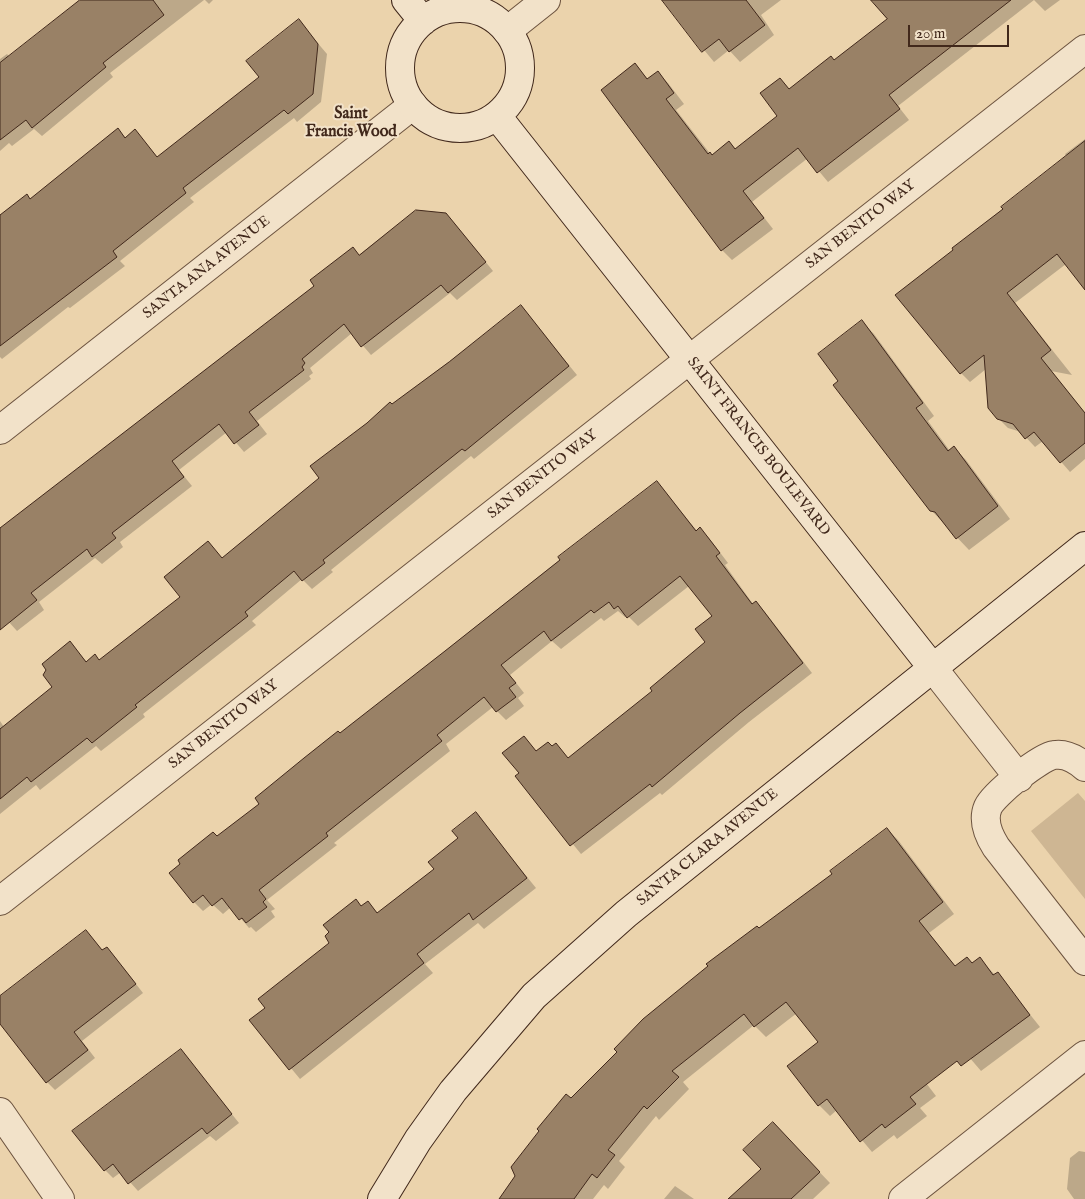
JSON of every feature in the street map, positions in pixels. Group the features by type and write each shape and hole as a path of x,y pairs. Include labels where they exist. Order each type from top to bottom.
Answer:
{"street":[{"path":"406,0 423,21"},
{"path":"507,31 546,0"},
{"path":"467,8 489,16 507,31 518,52 520,75 513,97 497,116 476,126 453,128 430,120 413,105 403,84 401,61 408,39 423,21 444,10 467,8"},
{"name":"SAN BENITO WAY","path":"0,901 1085,49"},
{"name":"SANTA ANA AVENUE","path":"0,430 413,105"},
{"name":"SAINT FRANCIS BOULEVARD","path":"497,116 1019,778"},
{"name":"SANTA CLARA AVENUE","path":"382,1199 418,1140 453,1091 534,996 626,914 1085,546"},
{"path":"1085,767 1067,755 1055,754 1044,758 994,798 987,808 986,821 988,835 996,847 1085,961"},
{"path":"903,1199 1085,1055"},
{"path":"0,1112 60,1199"}],"shaded area":[{"path":"1078,793 1085,801 1085,899 1031,831"}],"building":[{"path":"80,0 153,0 164,15 103,63 106,67 32,128 26,120 0,140 0,63"},
{"path":"662,0 746,0 765,25 729,52 719,39 702,52"},
{"path":"871,0 1011,0 889,95 900,109 817,173 798,148 743,191 764,218 721,251 601,90 635,63 647,79 658,71 674,93 666,99 708,154 710,152 712,155 729,141 735,149 777,116 760,93 780,78 789,89 831,56 834,60 887,19"},
{"path":"299,19 318,44 313,94 288,114 284,110 183,188 186,193 113,251 117,257 0,346 0,215 27,194 30,199 118,128 125,138 135,129 157,157 259,77 246,61"},
{"path":"1085,141 1085,290 1057,254 1007,293 1051,350 1041,358 1085,413 1085,443 1060,463 1034,432 1025,439 1013,424 997,419 988,408 984,355 960,374 895,295 1003,209 1001,207"},
{"path":"416,210 446,213 486,262 448,293 441,285 361,347 344,324 302,359 305,363 302,367 304,370 249,412 259,425 234,444 219,424 172,461 184,477 112,533 116,538 92,557 87,549 31,593 37,600 0,630 0,528 314,286 310,280 353,247 359,255"},
{"path":"521,305 569,366 465,451 462,449 323,560 325,563 302,581 294,571 245,612 248,616 135,705 137,707 92,743 87,738 31,782 27,777 0,799 0,729 52,687 43,675 46,670 42,664 70,641 86,662 95,654 99,660 180,597 164,577 208,541 222,558 319,478 310,466 367,423 390,402 392,404 449,362"},
{"path":"862,320 923,403 916,408 948,451 954,446 998,506 956,539 935,512 930,511 833,385 838,381 818,354"},
{"path":"657,481 696,531 700,527 720,553 716,556 752,604 756,601 803,663 652,787 650,784 570,846 515,776 519,773 502,753 524,736 536,751 548,742 552,746 556,743 568,758 652,691 650,688 705,642 695,629 712,616 680,576 627,618 618,606 614,609 609,602 594,613 591,610 551,641 544,631 501,665 516,683 509,688 516,697 496,712 484,697 437,735 442,741 326,833 328,836 259,890 266,899 263,902 267,907 246,923 242,918 239,920 222,898 212,906 203,895 193,903 169,873 180,864 178,860 213,832 217,836 259,804 255,798 304,758 338,731 340,733 445,651 560,560 558,557"},
{"path":"476,812 527,878 473,920 469,913 417,954 424,963 289,1070 249,1020 265,1008 258,999 329,943 325,936 329,932 323,925 356,899 361,906 368,901 377,913 434,869 428,862 458,838 452,831"},
{"path":"887,828 943,902 919,921 955,966 967,957 972,963 980,957 993,975 998,972 1030,1015 961,1066 957,1061 910,1097 916,1104 885,1128 882,1124 860,1142 827,1099 818,1106 787,1066 818,1042 786,1002 754,1027 744,1014 672,1071 679,1077 647,1109 644,1106 608,1150 615,1155 597,1178 592,1174 574,1199 499,1199 515,1176 511,1167 539,1131 537,1129 566,1094 571,1098 617,1052 614,1049 643,1019 708,966 706,964 757,926 759,928 832,874 830,871"},
{"path":"86,930 102,950 107,947 136,984 74,1032 88,1050 46,1083 0,1024 0,996"},
{"path":"181,1049 232,1114 207,1134 202,1128 128,1184 113,1164 104,1171 72,1131"},
{"path":"773,1122 820,1172 791,1199 728,1199 761,1169 743,1150"}],"district":[{"name":"Saint Francis Wood","path":"351,124"}]}
